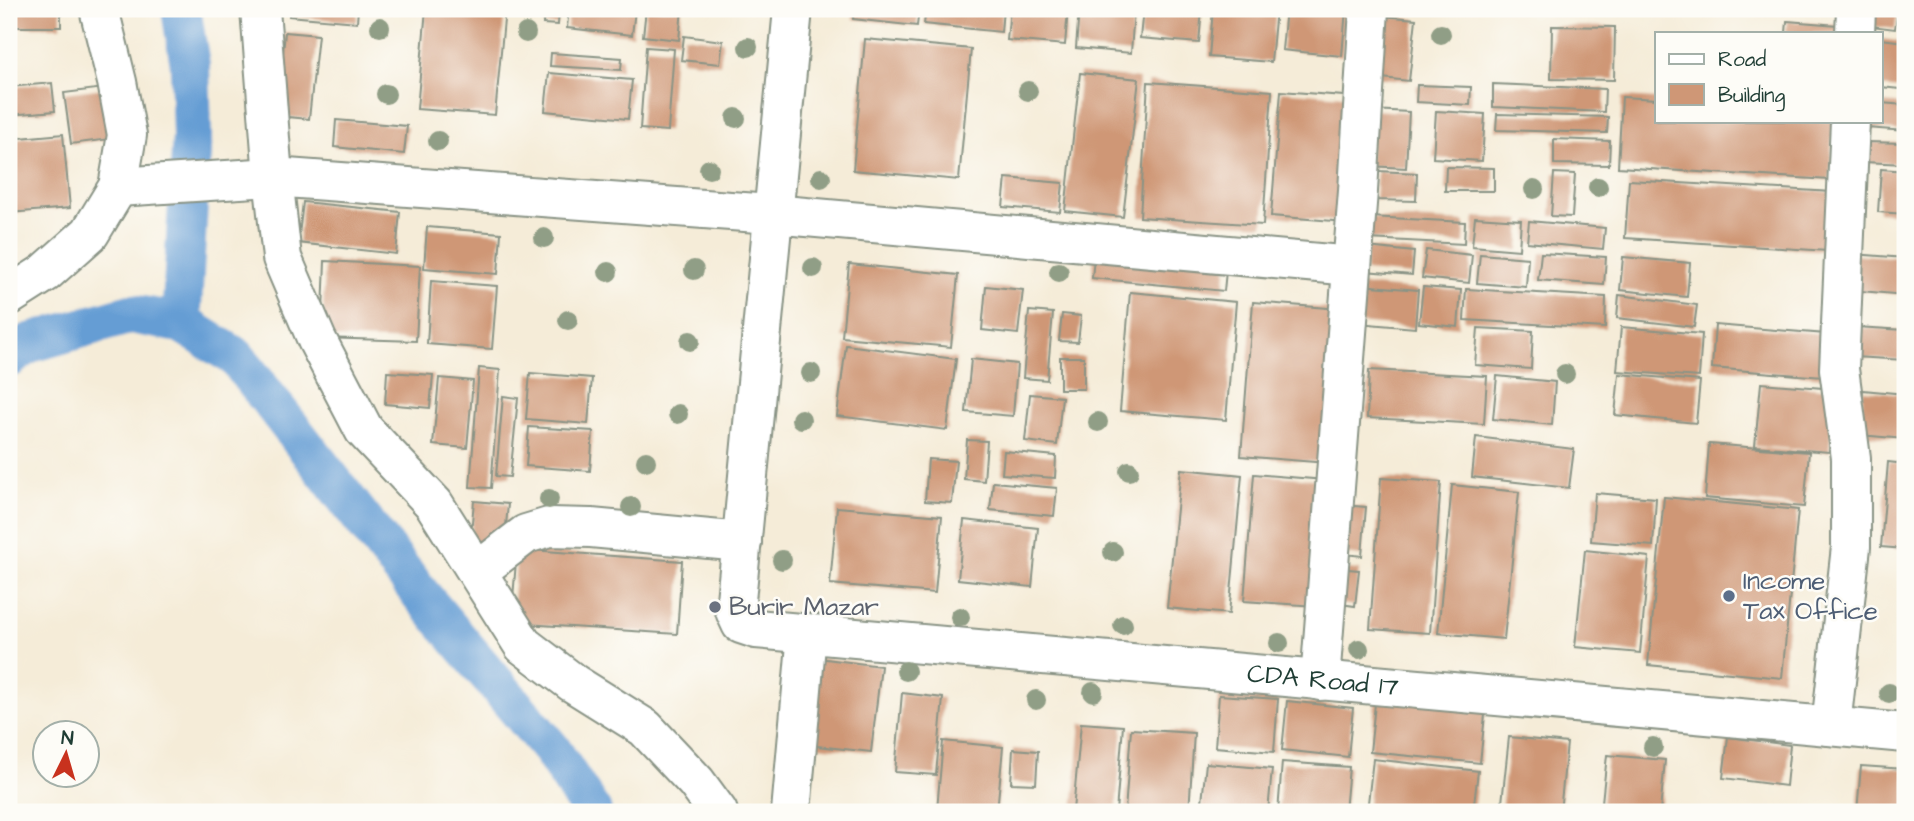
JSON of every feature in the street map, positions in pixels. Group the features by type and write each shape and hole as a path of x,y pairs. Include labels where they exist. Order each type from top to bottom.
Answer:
{"street":[{"path":"99,9 117,82 134,186"},
{"path":"260,9 264,178 282,258 317,340 364,430 433,505 478,571 523,645 573,683 645,728 696,782 718,812"},
{"path":"478,571 526,534 549,527 592,528 742,542 793,9"},
{"path":"1320,681 1369,9"},
{"path":"1855,32 1856,9"},
{"path":"1831,726 1851,547 1851,458 1839,369 1850,122"},
{"path":"9,296 45,273 90,233 134,186 264,178 772,214 1352,266"},
{"name":"CDA Road 17","path":"742,542 735,611 741,624 757,629 1905,733"},
{"path":"791,812 807,633"}],"building":[{"path":"9,9 61,9 61,27 9,27"},
{"path":"289,9 358,9 357,22 289,16"},
{"path":"426,9 505,9 495,115 417,109"},
{"path":"544,9 559,9 558,25 543,24"},
{"path":"569,9 635,10 632,35 567,28"},
{"path":"646,9 682,9 679,40 643,36"},
{"path":"854,9 919,9 917,26 853,19"},
{"path":"926,9 1003,9 1001,32 924,24"},
{"path":"1010,9 1068,9 1065,45 1007,40"},
{"path":"1079,9 1134,9 1131,53 1076,48"},
{"path":"1143,9 1202,9 1199,43 1140,38"},
{"path":"1213,9 1276,9 1271,62 1209,57"},
{"path":"1286,9 1346,9 1342,56 1282,50"},
{"path":"1709,9 1738,9 1737,14 1709,12"},
{"path":"1865,9 1898,9 1895,29 1863,25"},
{"path":"1380,16 1416,19 1409,81 1373,77"},
{"path":"1787,21 1850,26 1849,32 1786,32"},
{"path":"1552,26 1615,27 1614,80 1551,79"},
{"path":"285,32 318,35 309,119 277,116"},
{"path":"684,36 723,41 720,64 681,60"},
{"path":"865,39 971,49 959,180 853,170"},
{"path":"1882,39 1905,42 1900,89 1882,87"},
{"path":"646,47 674,49 668,131 640,129"},
{"path":"551,53 622,58 621,70 550,66"},
{"path":"549,73 632,80 628,119 545,111"},
{"path":"1080,73 1139,79 1123,217 1065,211"},
{"path":"1148,82 1272,91 1263,225 1140,217"},
{"path":"52,83 55,111 9,115 9,87"},
{"path":"1493,84 1605,89 1604,112 1493,107"},
{"path":"1417,85 1471,87 1470,105 1416,102"},
{"path":"104,88 110,139 71,144 64,93"},
{"path":"1281,91 1356,97 1346,222 1271,216"},
{"path":"1622,97 1655,99 1655,122 1833,122 1830,180 1618,167"},
{"path":"1882,103 1905,105 1905,131 1867,128 1868,122 1882,122"},
{"path":"1372,110 1409,112 1406,168 1369,166"},
{"path":"1436,111 1485,114 1482,161 1433,158"},
{"path":"1497,114 1608,117 1607,133 1496,130"},
{"path":"336,120 407,126 404,154 334,147"},
{"path":"63,134 70,208 9,213 9,139"},
{"path":"1554,139 1610,141 1609,165 1554,164"},
{"path":"1864,142 1905,143 1905,164 1864,162"},
{"path":"1446,167 1494,168 1494,191 1445,191"},
{"path":"1881,169 1905,171 1905,214 1878,212"},
{"path":"1377,171 1417,173 1416,201 1375,200"},
{"path":"1554,173 1575,174 1572,217 1551,216"},
{"path":"1006,178 1063,183 1060,212 1003,207"},
{"path":"1629,180 1832,192 1828,251 1625,238"},
{"path":"303,202 400,212 396,254 298,243"},
{"path":"1370,217 1465,222 1464,244 1369,239"},
{"path":"1475,217 1521,220 1519,250 1472,246"},
{"path":"1529,221 1605,228 1603,249 1527,242"},
{"path":"427,227 501,233 498,274 424,268"},
{"path":"1367,247 1414,252 1412,275 1365,271"},
{"path":"1095,248 1227,261 1224,291 1092,278"},
{"path":"1426,250 1472,255 1469,283 1422,278"},
{"path":"1541,253 1606,257 1604,285 1538,280"},
{"path":"1480,254 1528,258 1526,287 1477,283"},
{"path":"1853,254 1905,258 1905,295 1850,290"},
{"path":"1623,257 1690,263 1687,297 1620,290"},
{"path":"325,261 420,266 416,341 322,338"},
{"path":"849,264 958,275 951,347 842,337"},
{"path":"431,281 497,286 492,349 427,344"},
{"path":"1360,285 1418,290 1415,328 1357,323"},
{"path":"986,286 1023,290 1018,334 982,330"},
{"path":"1423,287 1461,290 1458,327 1419,323"},
{"path":"1466,289 1606,297 1605,328 1464,320"},
{"path":"1130,292 1236,302 1226,420 1120,411"},
{"path":"1619,295 1697,305 1694,327 1617,318"},
{"path":"1253,302 1340,309 1327,463 1241,456"},
{"path":"1029,311 1053,313 1047,380 1023,378"},
{"path":"1062,314 1081,316 1078,342 1059,341"},
{"path":"1715,325 1826,334 1823,377 1712,368"},
{"path":"1621,327 1702,334 1699,377 1617,371"},
{"path":"1856,327 1905,330 1905,360 1854,357"},
{"path":"1478,328 1533,331 1531,369 1475,365"},
{"path":"846,345 956,359 947,430 837,416"},
{"path":"1060,357 1084,357 1084,389 1060,389"},
{"path":"971,359 1017,364 1013,416 966,412"},
{"path":"479,368 500,370 491,488 470,487"},
{"path":"1369,370 1487,376 1484,424 1367,418"},
{"path":"387,372 433,375 430,408 385,404"},
{"path":"530,373 592,378 588,424 526,419"},
{"path":"1619,374 1700,381 1696,423 1615,415"},
{"path":"1497,376 1555,382 1552,425 1493,419"},
{"path":"439,378 473,381 467,448 433,445"},
{"path":"1761,383 1835,389 1829,452 1755,446"},
{"path":"1863,390 1905,394 1905,439 1860,435"},
{"path":"1030,394 1062,397 1057,445 1025,441"},
{"path":"503,396 518,398 510,477 496,476"},
{"path":"529,427 593,431 590,471 526,466"},
{"path":"1476,437 1574,449 1569,488 1472,477"},
{"path":"967,440 987,441 984,481 964,479"},
{"path":"1709,444 1809,452 1804,507 1705,498"},
{"path":"1004,451 1056,456 1055,478 1002,474"},
{"path":"928,459 956,461 952,503 925,501"},
{"path":"1888,462 1905,464 1905,549 1881,547"},
{"path":"1181,469 1242,475 1229,614 1167,608"},
{"path":"1254,474 1325,480 1316,606 1244,601"},
{"path":"1381,478 1441,482 1430,633 1370,629"},
{"path":"993,482 1057,488 1054,516 990,510"},
{"path":"1452,485 1519,492 1504,639 1438,633"},
{"path":"1595,493 1656,498 1653,546 1591,541"},
{"path":"1664,497 1798,510 1782,678 1648,665"},
{"path":"474,501 508,504 504,547 470,544"},
{"path":"1341,505 1366,507 1362,556 1336,553"},
{"path":"837,507 942,516 935,593 830,584"},
{"path":"964,520 1038,528 1032,587 958,579"},
{"path":"517,549 682,561 677,634 511,623"},
{"path":"1585,550 1649,557 1640,653 1575,647"},
{"path":"1336,568 1359,570 1355,606 1333,603"},
{"path":"818,658 881,666 871,752 808,745"},
{"path":"902,693 943,698 936,775 895,772"},
{"path":"1376,694 1486,705 1480,763 1370,752"},
{"path":"1219,695 1278,699 1274,752 1215,747"},
{"path":"1287,701 1353,708 1348,757 1282,750"},
{"path":"1081,723 1123,726 1116,812 1073,811"},
{"path":"1131,729 1194,733 1189,812 1125,812"},
{"path":"1509,737 1567,743 1560,812 1501,812"},
{"path":"1728,737 1790,745 1786,786 1723,778"},
{"path":"943,741 1003,747 997,812 937,809"},
{"path":"1013,749 1038,751 1036,784 1011,783"},
{"path":"1607,755 1665,760 1660,812 1601,812"},
{"path":"1373,759 1478,771 1473,812 1367,812"},
{"path":"1282,762 1349,767 1345,812 1278,812"},
{"path":"1206,763 1272,769 1268,812 1201,812"},
{"path":"1861,766 1905,769 1905,812 1857,812"},
{"path":"811,807 855,810 855,812 811,812"}],"waterway":[{"path":"181,9 190,65 192,136 181,323"},
{"path":"9,358 30,343 131,314 181,323 236,357 422,596 551,749 592,812"}],"place":[{"name":"Income Tax Office","path":"1729,596"},
{"name":"Burir Mazar","path":"715,607"}]}
